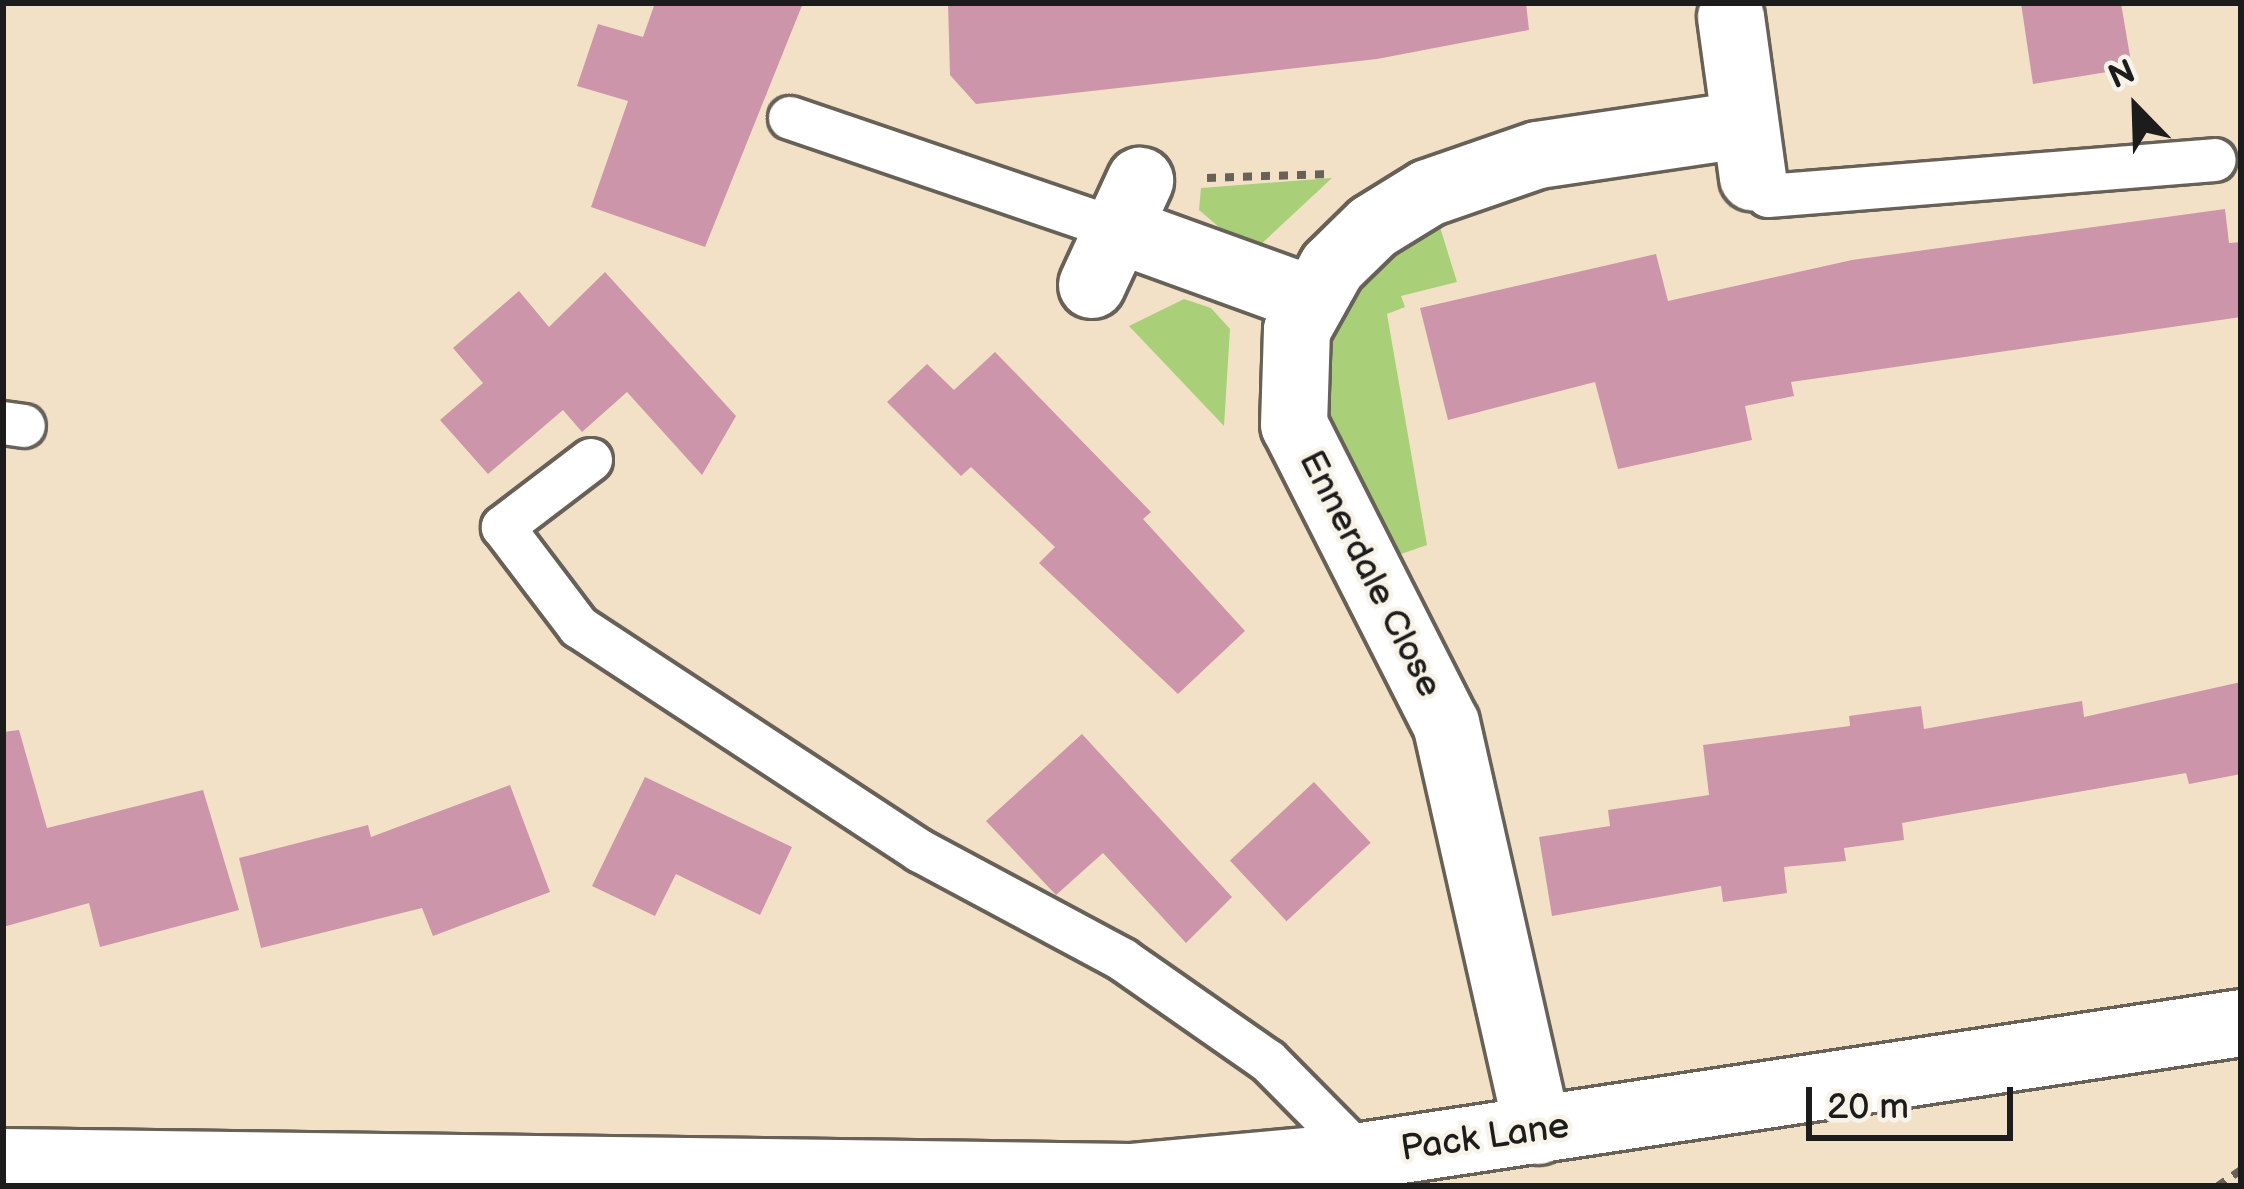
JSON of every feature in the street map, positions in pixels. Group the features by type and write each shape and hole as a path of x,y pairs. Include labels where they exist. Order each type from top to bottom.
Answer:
{"street":[{"path":"1731,16 1747,151"},
{"name":"Ennerdale Close","path":"1538,1131 1446,724 1294,425 1291,362 1310,299 1373,227 1484,168 1747,151"},
{"path":"1117,232 1310,299"},
{"name":"Pack Lane","path":"3,1162 969,1179 1364,1171 1538,1131 2241,1023"}],"lane":[{"path":"790,118 1117,232"},
{"path":"1747,151 1768,196 2216,160"},
{"path":"591,460 503,526 579,627 920,851 1123,960 1268,1061 1364,1171"}],"path":[{"path":"1117,232 1346,173"},
{"path":"2218,1186 2241,1170"}],"green space":[{"path":"1332,178 1258,247 1233,239 1199,210 1201,188"},
{"path":"1435,211 1457,282 1401,296 1405,307 1387,314 1427,545 1378,562 1306,430 1315,323"},
{"path":"1184,299 1211,308 1230,329 1224,426 1129,326"}],"building":[{"path":"655,3 803,3 705,247 591,207 628,101 577,86 598,24 643,37"},
{"path":"948,3 1526,3 1529,30 1377,59 976,104 950,75"},
{"path":"2021,3 2121,3 2132,68 2033,84"},
{"path":"2225,209 2229,243 2241,242 2241,317 1791,382 1794,396 1745,406 1752,440 1618,469 1595,382 1448,420 1420,308 1656,254 1668,301 1852,260"},
{"path":"605,272 736,416 702,475 627,392 582,432 563,410 488,474 440,420 483,383 453,348 519,291 549,327"},
{"path":"995,352 1151,512 1143,519 1245,631 1178,694 1039,563 1055,547 971,467 961,476 887,402 927,364 954,390"},
{"path":"2241,682 2241,774 2189,784 2186,773 1902,823 1904,840 1844,848 1846,861 1784,867 1787,893 1723,902 1721,886 1552,916 1539,837 1610,826 1608,810 1709,795 1703,745 1850,726 1849,716 1921,706 1924,729 2082,701 2084,717"},
{"path":"19,730 47,828 203,790 239,910 100,947 89,903 3,927 3,732"},
{"path":"1082,734 1232,897 1186,943 1103,853 1056,895 986,821"},
{"path":"645,777 792,847 760,915 676,874 655,916 592,886"},
{"path":"1314,782 1371,843 1287,921 1230,860"},
{"path":"510,785 550,892 433,936 422,908 261,948 239,858 368,825 371,837"}]}
